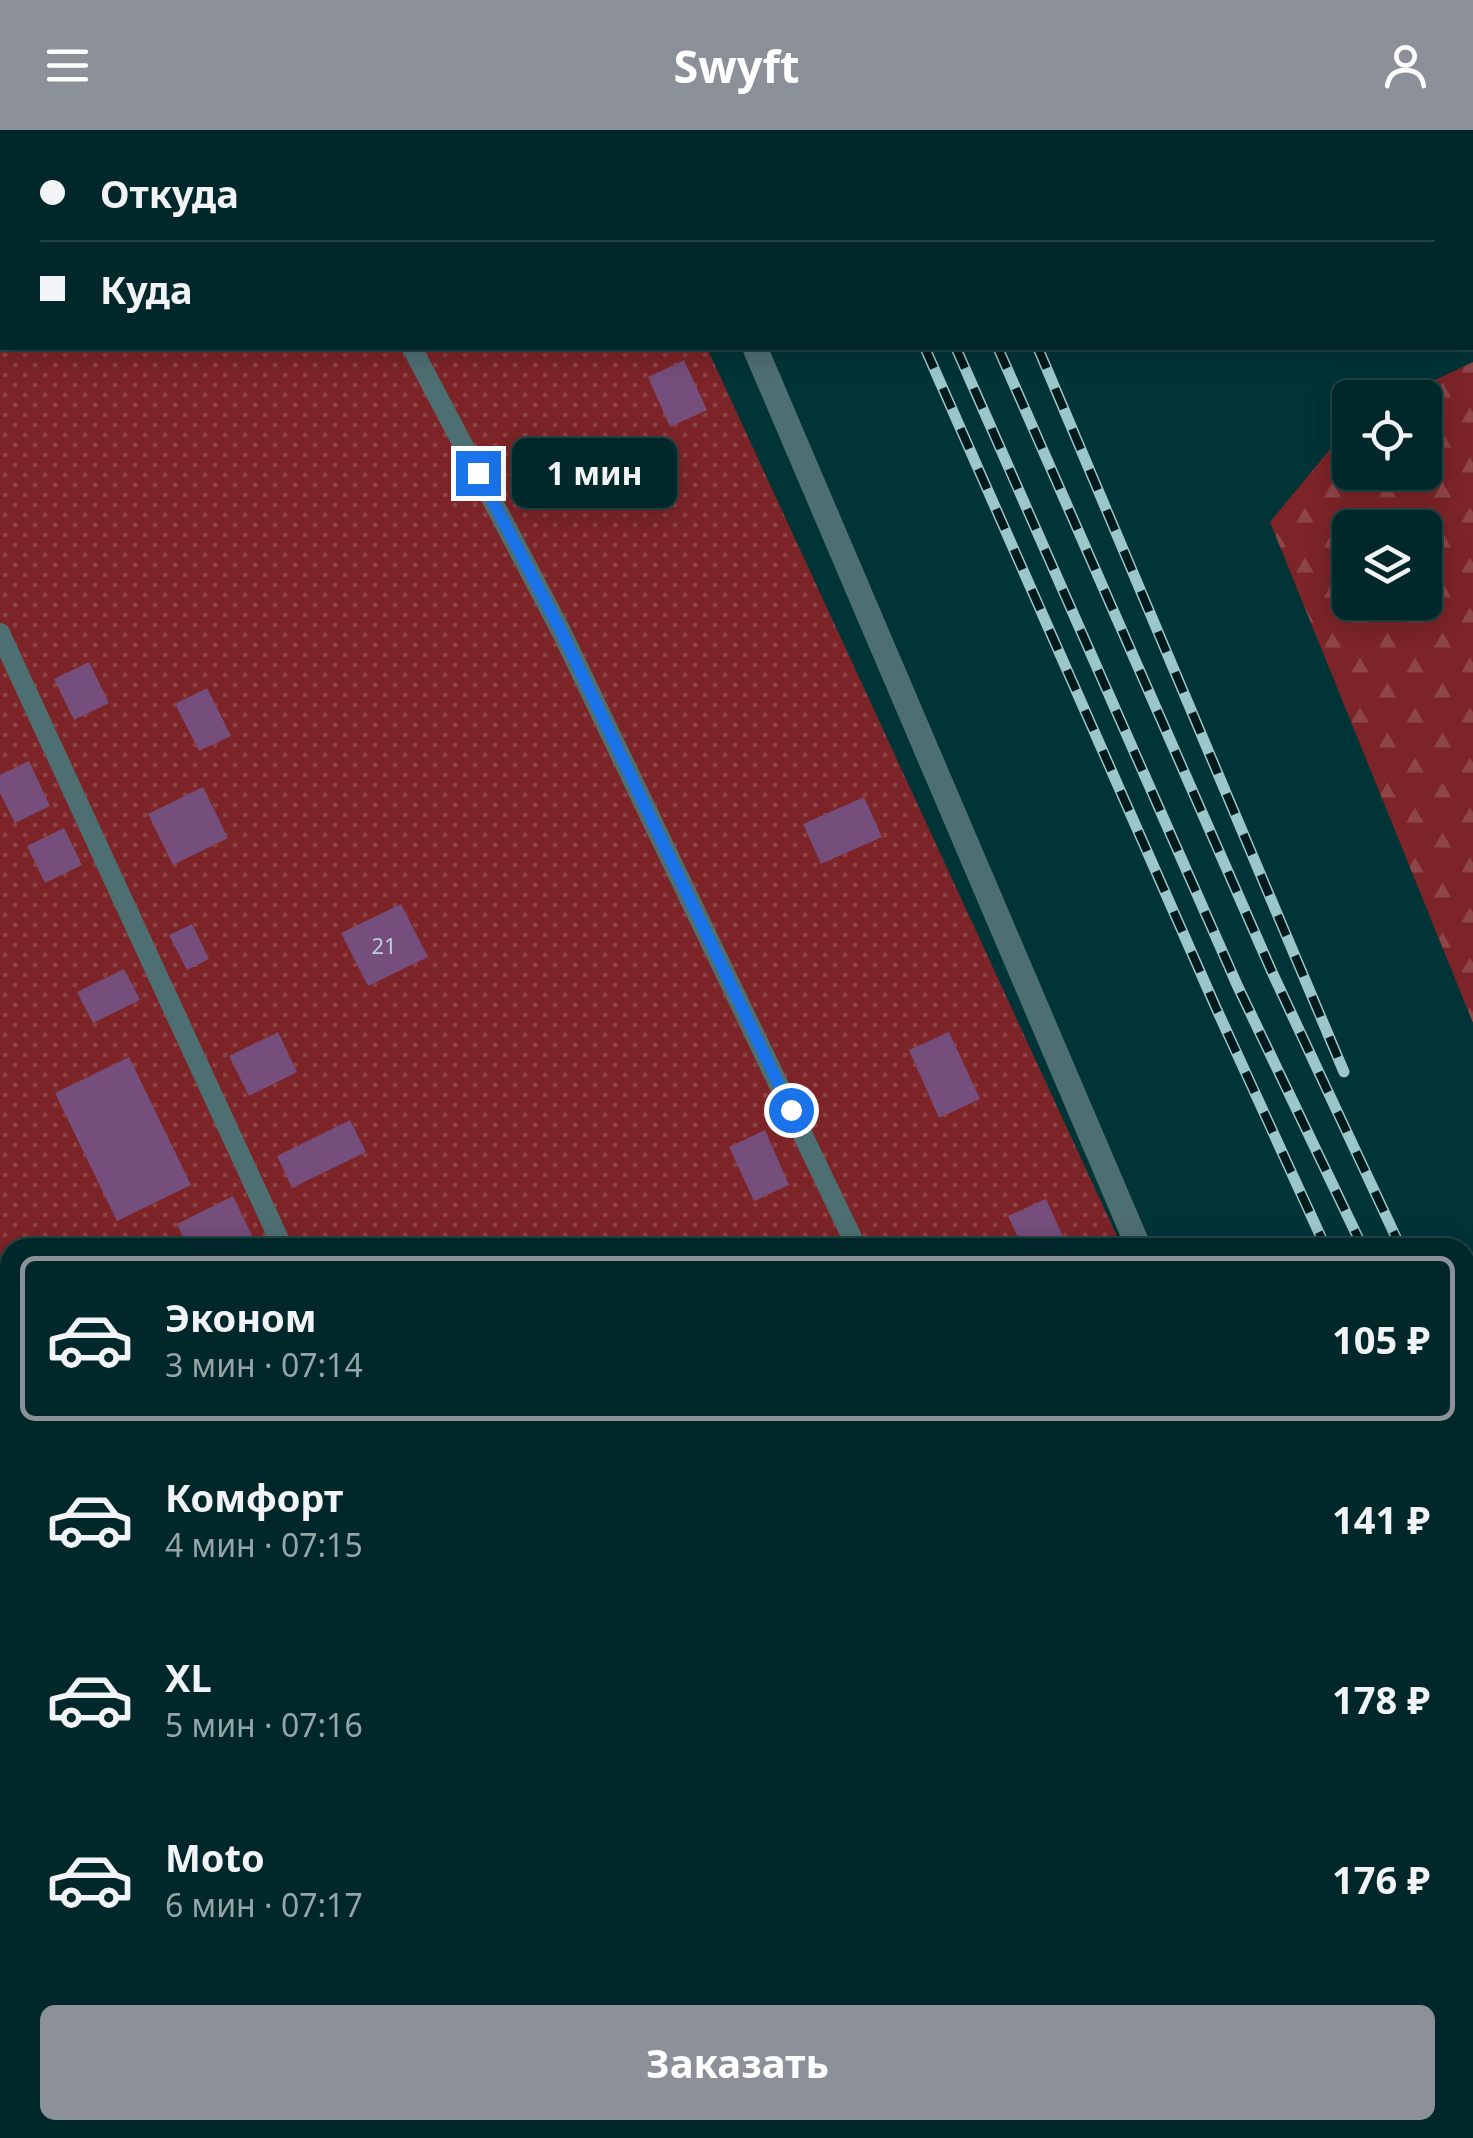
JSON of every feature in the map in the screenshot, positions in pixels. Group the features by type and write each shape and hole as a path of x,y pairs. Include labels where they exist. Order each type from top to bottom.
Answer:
{"street":[{"path":"757,350 1136,1238"}],"lane":[{"path":"413,350 561,631 852,1238"},
{"path":"0,633 278,1238"}],"green space":[{"path":"0,350 708,350 1118,1238 0,1238"},
{"path":"1473,362 1473,1023 1270,522 1332,447 1332,490 1442,490 1442,380 1435,380"}],"building":[{"path":"684,360 707,410 670,427 648,377"},
{"path":"89,662 109,703 74,720 54,679"},
{"path":"207,688 231,736 199,751 175,704"},
{"path":"29,761 50,806 15,823 0,793 0,775"},
{"path":"203,787 228,838 173,865 148,814"},
{"path":"864,797 882,837 821,864 803,824"},
{"path":"64,828 82,865 45,883 27,846"},
{"path":"401,904 428,957 368,986 341,933"},
{"path":"192,924 209,959 187,970 169,935"},
{"path":"124,969 140,1000 93,1023 77,992"},
{"path":"278,1032 297,1072 249,1096 229,1056"},
{"path":"949,1032 980,1099 939,1118 909,1050"},
{"path":"129,1057 191,1185 117,1221 55,1093"},
{"path":"350,1120 366,1152 292,1188 277,1156"},
{"path":"765,1130 789,1185 754,1201 729,1147"},
{"path":"233,1196 253,1238 183,1238 177,1224"},
{"path":"1046,1199 1064,1238 1018,1238 1008,1216"}],"railway":[{"path":"926,350 1321,1238"},
{"path":"957,350 1238,987 1358,1238"},
{"path":"999,350 1272,972 1396,1238"},
{"path":"1039,350 1344,1072"}],"route":[{"path":"478,473 561,631 791,1110"}]}
